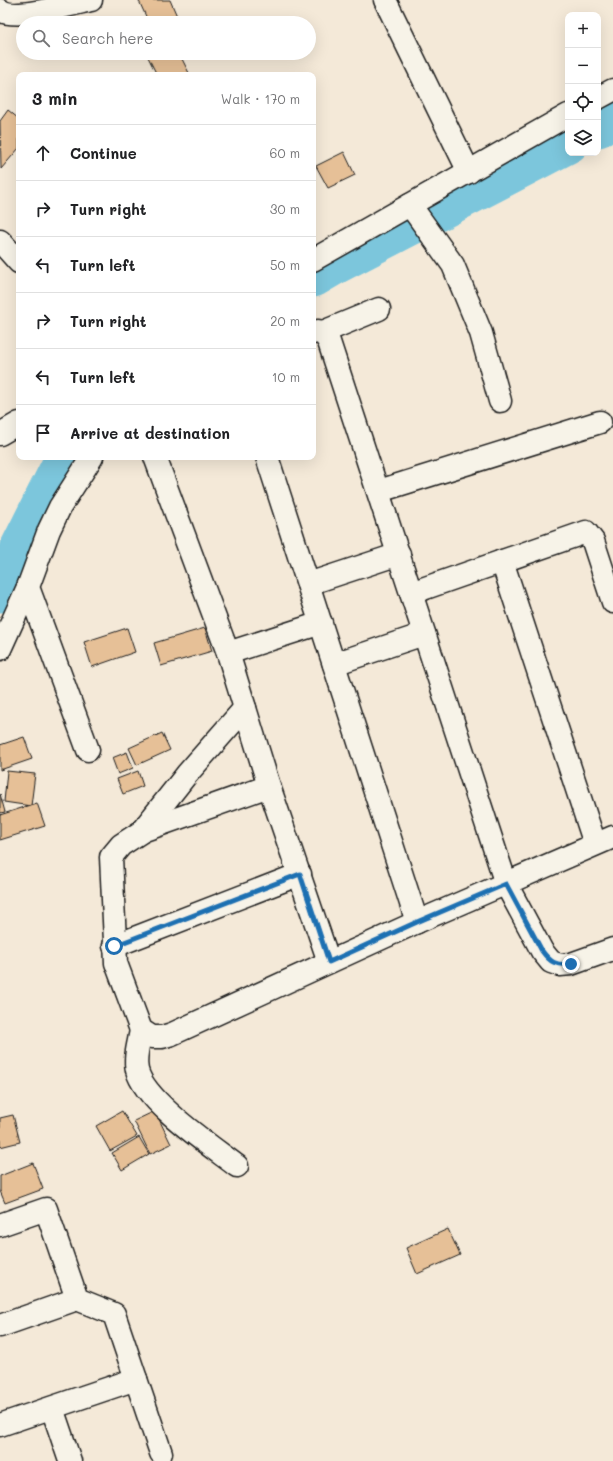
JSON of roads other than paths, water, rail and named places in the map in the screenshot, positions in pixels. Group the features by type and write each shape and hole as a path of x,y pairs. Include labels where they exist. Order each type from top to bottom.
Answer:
{"street":[{"path":"0,10 4,13 17,15 91,0"},
{"path":"385,0 469,172"},
{"path":"601,96 613,90"},
{"path":"316,258 565,117"},
{"path":"410,205 453,265 482,333 500,401"},
{"path":"0,241 16,259"},
{"path":"378,309 318,333 329,342 379,491 506,884 542,951 551,962 560,965 571,964 613,949"},
{"path":"379,491 600,422"},
{"path":"0,434 16,426"},
{"path":"0,649 28,587 49,530 60,507 90,460"},
{"path":"156,460 228,653 269,786 329,962"},
{"path":"268,460 417,922"},
{"path":"411,593 586,532 593,541 613,602"},
{"path":"308,584 399,554"},
{"path":"141,1030 152,1037 162,1037 172,1034 417,922 604,840 502,561"},
{"path":"28,587 88,750"},
{"path":"228,653 321,623"},
{"path":"334,664 424,634"},
{"path":"141,832 187,774 245,708"},
{"path":"237,1166 157,1103 145,1087 137,1070 137,1053 141,1030 116,963 111,857 121,846 141,832 269,786"},
{"path":"114,946 300,874"},
{"path":"0,1225 46,1209 77,1299"},
{"path":"0,1326 77,1299 114,1314 161,1453"},
{"path":"0,1426 136,1379"},
{"path":"52,1408 70,1461"}],"waterway":[{"path":"601,124 613,118"},
{"path":"316,274 565,144"},
{"path":"0,591 61,469 68,460"}]}
